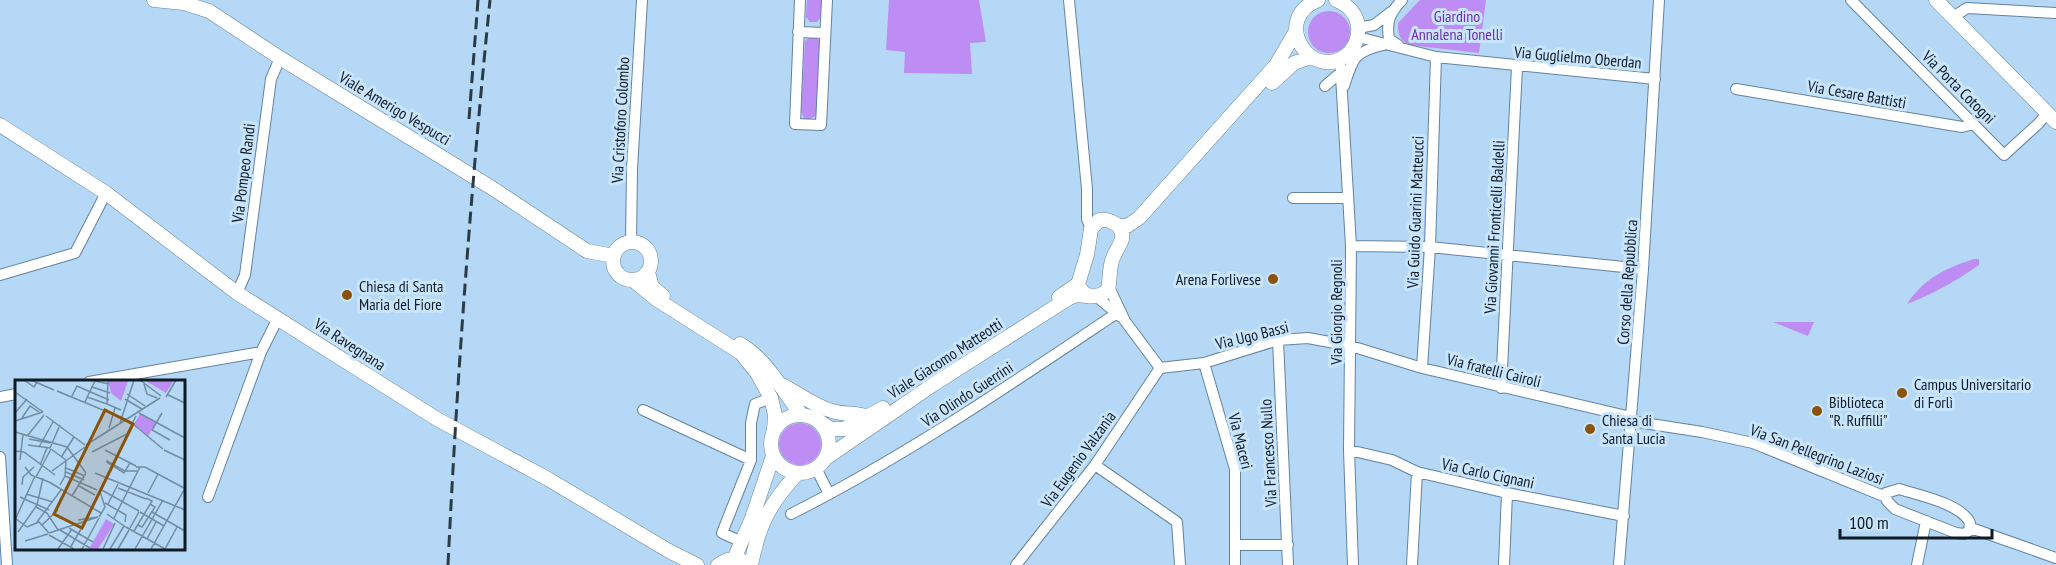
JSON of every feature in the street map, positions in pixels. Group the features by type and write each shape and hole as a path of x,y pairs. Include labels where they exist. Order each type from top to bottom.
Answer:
{"main road":[{"name":"Viale Amerigo Vespucci","path":"154,0 184,3 209,10 280,57 448,159 587,251 614,256"},
{"path":"1120,232 1106,220 1095,225 1078,284 1083,292 1092,296 1105,293 1109,287 1112,259 1120,232 1139,218 1276,65 1296,31 1300,15 1305,7 1318,0"},
{"path":"1936,0 2051,118"},
{"path":"1296,31 1300,45 1311,57 1340,66 1351,50 1358,33 1354,14 1344,2"},
{"path":"1120,232 1145,223 1282,72 1294,63 1311,57"},
{"name":"Via Ravegnana","path":"0,125 106,193 237,293 437,419 548,478 669,551 697,565"},
{"path":"633,280 648,272 651,266 650,254 643,245 631,242 620,246 614,256 616,271 741,353 757,373 771,398 775,415 770,442 773,456 786,470 798,473"},
{"path":"648,272 652,287 660,294 748,348 768,368 801,414 816,419 828,437 828,451 821,463 798,473 778,494 762,524 750,565 734,559 718,565"},
{"name":"Viale Giacomo Matteotti","path":"816,419 831,429 844,429 869,417 1078,284"},
{"name":"Viale Giacomo Matteotti","path":"821,463 934,384 1069,298 1077,295 1092,296"},
{"path":"777,383 832,411 857,412 869,417"},
{"path":"774,429 783,420 801,414"},
{"path":"734,559 752,518 773,456"}],"street":[{"name":"Via Cristoforo Colombo","path":"631,242 632,169 642,0"},
{"path":"800,0 795,124 821,125 827,0"},
{"path":"1069,0 1087,189 1095,225"},
{"path":"1299,0 1300,15"},
{"path":"1358,33 1374,25 1402,0"},
{"name":"Corso della Repubblica","path":"1619,565 1643,269 1659,0"},
{"name":"Via Porta Cotogni","path":"1851,0 2004,154 2051,118"},
{"path":"1953,17 1967,4 2056,13"},
{"path":"1391,12 1389,39 1403,49"},
{"path":"798,32 825,33"},
{"name":"Via Guglielmo Oberdan","path":"1358,33 1386,44 1436,57 1517,67 1655,79"},
{"path":"1342,92 1350,65 1357,54 1386,44"},
{"name":"Via Pompeo Randi","path":"237,293 245,275 271,79 280,57"},
{"name":"Via Guido Guarini Matteucci","path":"1422,368 1430,247 1436,57"},
{"path":"1325,86 1340,66"},
{"name":"Via Giorgio Regnoli","path":"1340,66 1351,246 1349,450 1353,565"},
{"name":"Via Giovanni Fronticelli Baldelli","path":"1501,388 1517,67"},
{"name":"Via Cesare Battisti","path":"1736,89 1962,127 1974,124"},
{"path":"0,275 75,253 106,193"},
{"path":"1293,198 1348,198"},
{"path":"1351,246 1430,247 1643,269"},
{"path":"1109,287 1125,321"},
{"path":"1092,296 1125,321 1160,368"},
{"name":"Via Olindo Guerrini","path":"791,514 954,422 1117,313"},
{"path":"208,497 261,351 278,318"},
{"name":"Via Ugo Bassi","path":"1160,368 1204,363 1278,340 1308,338 1351,346"},
{"name":"Via Francesco Nullo","path":"1278,340 1288,565"},
{"name":"Via fratelli Cairoli","path":"1351,346 1422,368 1631,419"},
{"path":"100,380 261,351"},
{"name":"Via Maceri","path":"1204,363 1235,469 1235,565"},
{"name":"Via Eugenio Valzania","path":"1016,565 1095,465 1160,368"},
{"path":"0,397 15,394"},
{"path":"742,542 722,533 751,460 751,423 755,404 771,398"},
{"path":"643,410 751,460"},
{"name":"Via San Pellegrino Laziosi","path":"1631,419 1753,443 1886,497 1895,509 1956,533 1964,534 1971,528"},
{"name":"Via Carlo Cignani","path":"1349,450 1392,460 1417,472 1507,493 1624,516"},
{"path":"0,457 7,565"},
{"path":"821,463 829,494"},
{"path":"1095,465 1178,522 1180,565"},
{"path":"1412,565 1417,472"},
{"path":"1886,497 1889,491 1899,489 1931,499 1962,513 1968,518 1971,528 2056,558"},
{"path":"1504,565 1507,493"},
{"path":"1917,565 1926,521"},
{"path":"1235,545 1288,545"}],"green space":[{"path":"807,0 824,0 823,15 817,22 810,22 806,17"},
{"path":"889,0 979,0 986,42 970,43 972,74 904,73 905,52 886,50"},
{"name":"Giardino Annalena Tonelli","path":"1420,0 1486,0 1479,53 1409,45 1403,41 1398,23"},
{"path":"1329,11 1344,17 1350,32 1344,47 1329,53 1314,47 1308,32 1314,17"},
{"path":"810,37 817,38 821,42 816,116 804,119 801,111 805,41"},
{"path":"1979,259 1979,265 1953,282 1907,304 1921,287 1936,275"},
{"path":"1773,322 1814,322 1808,336"},
{"path":"800,423 808,424 815,429 820,436 820,452 815,459 808,464 800,465 792,464 785,459 780,452 779,444 780,436 785,429 792,424"}],"railway":[{"path":"469,119 478,0"},
{"path":"448,565 465,282 490,0"}],"place":[{"name":"Arena Forlivese","path":"1273,279"},
{"name":"Chiesa di Santa Maria del Fiore","path":"347,295"},
{"name":"Campus Universitario di Forlì","path":"1902,393"},
{"name":"Biblioteca \"R. Ruffilli\"","path":"1817,411"},
{"name":"Chiesa di Santa Lucia","path":"1590,429"}]}
